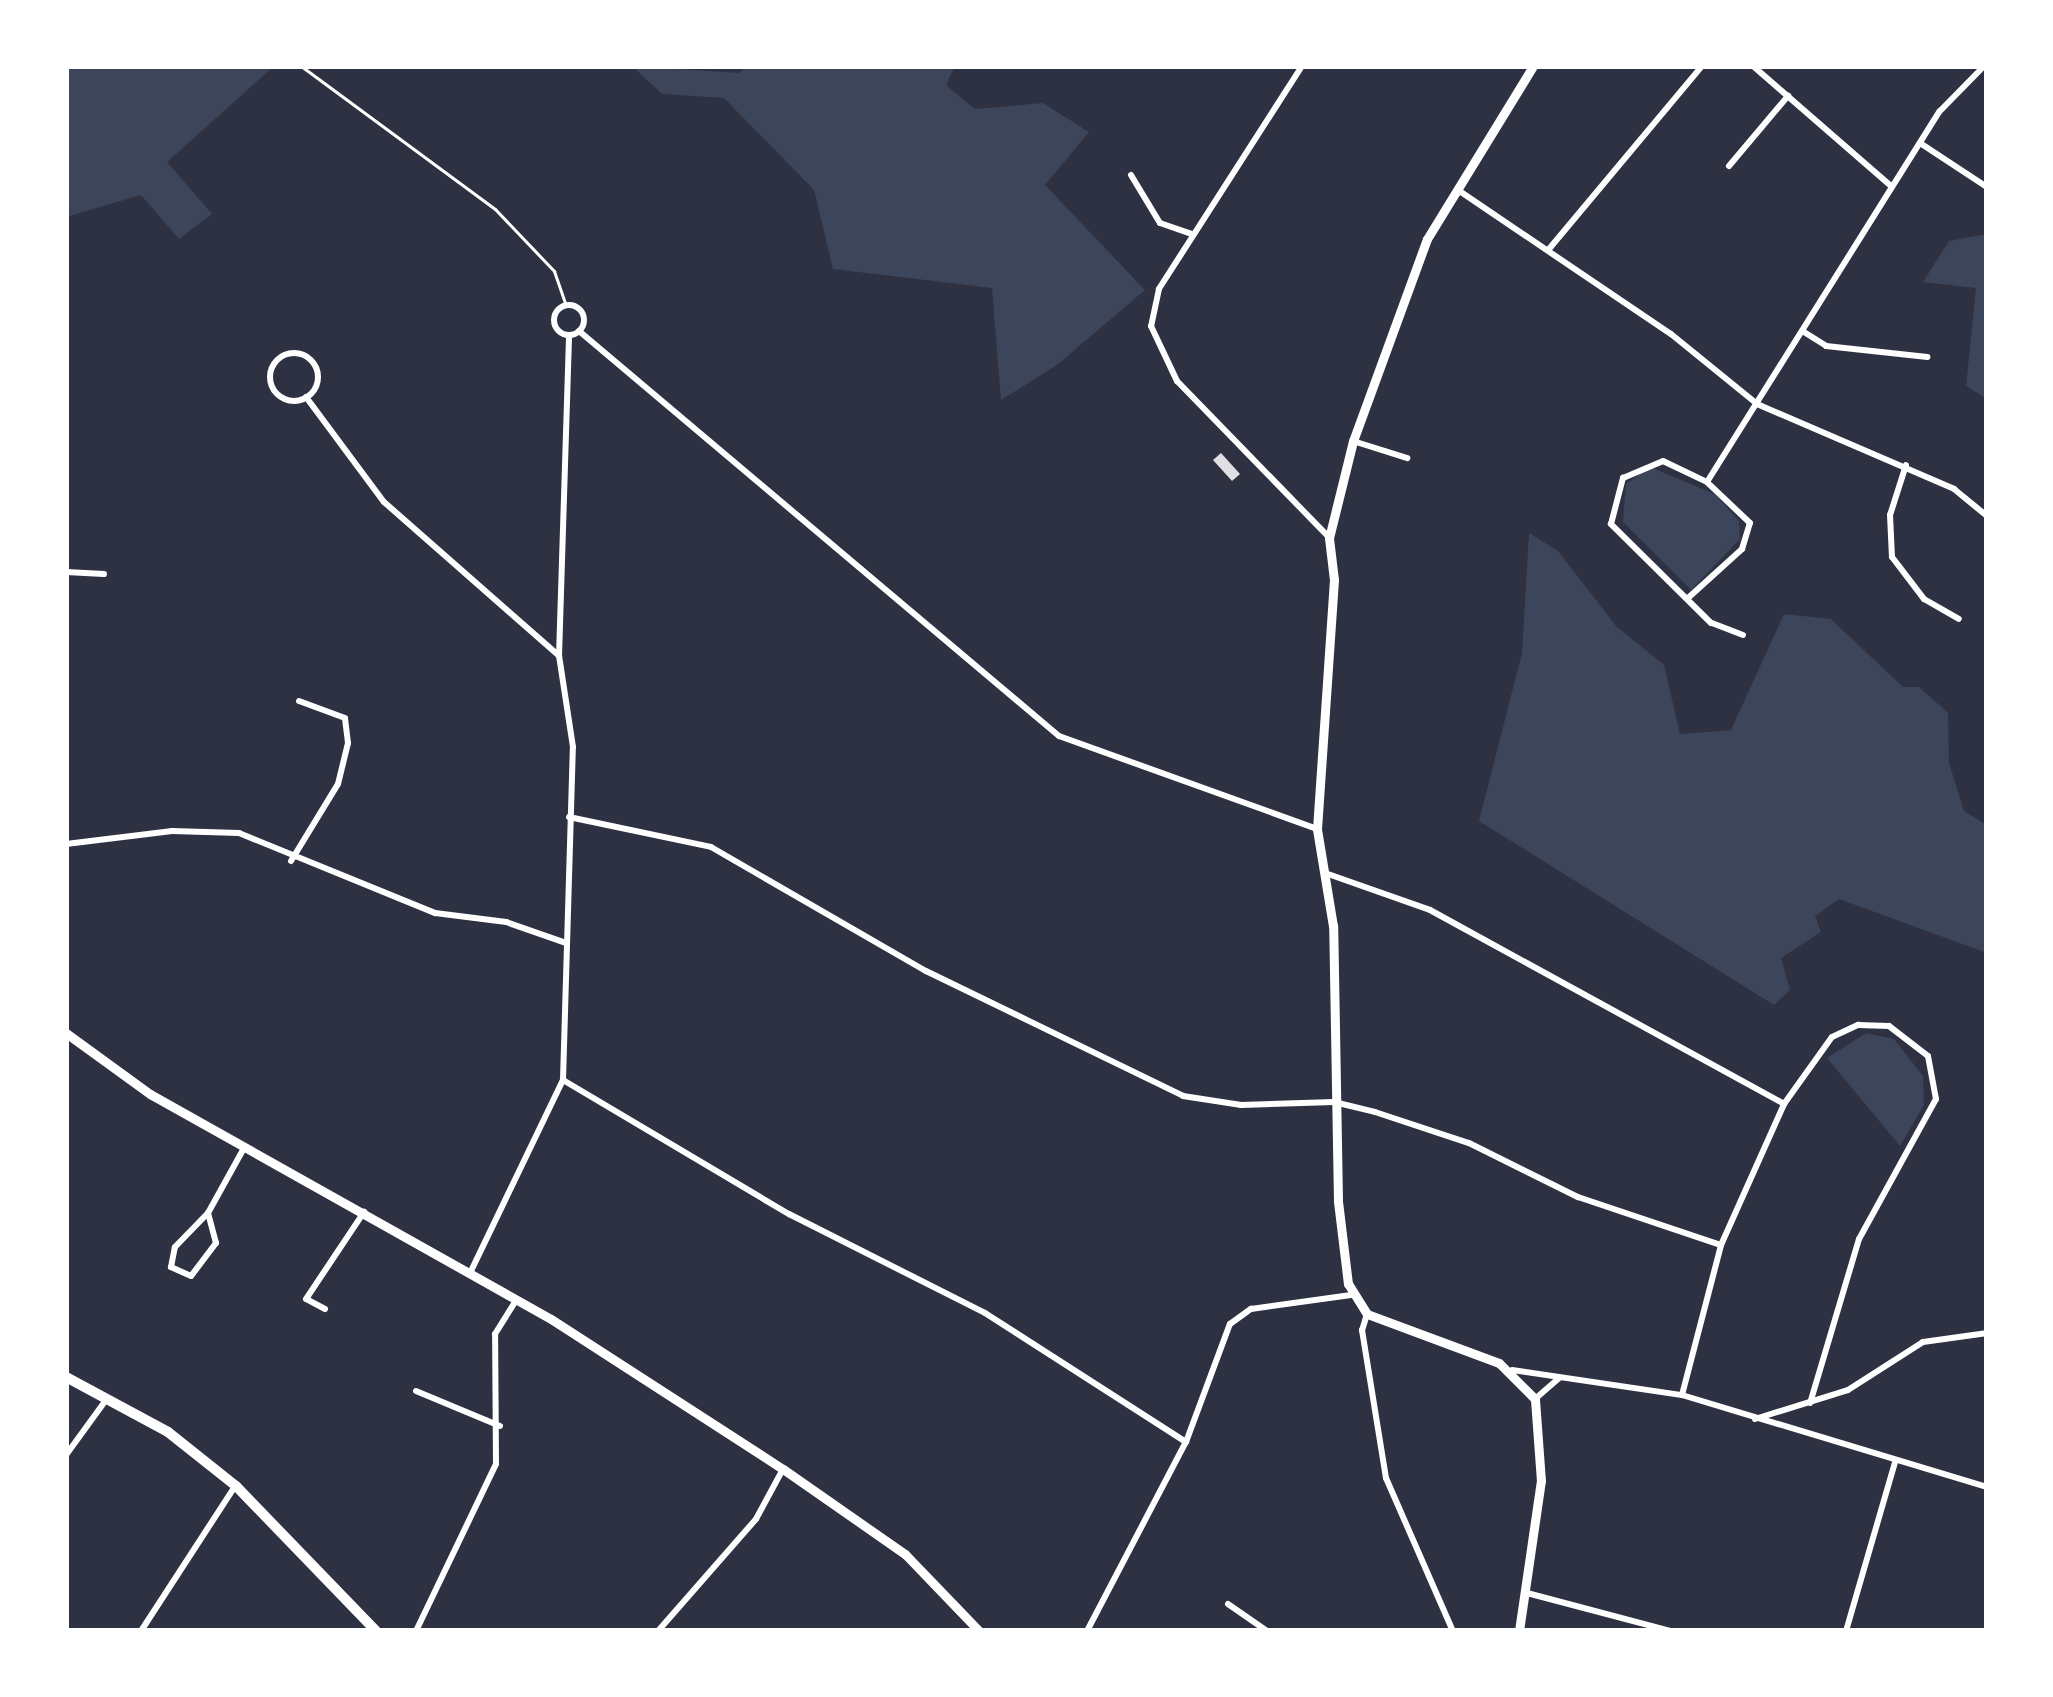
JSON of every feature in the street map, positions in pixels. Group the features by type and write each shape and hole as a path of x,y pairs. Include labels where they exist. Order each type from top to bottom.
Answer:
{"main road":[{"path":"66,1377 168,1432 236,1486 376,1631"}],"street":[{"path":"1301,66 1159,289 1151,326 1161,357 1329,538"},
{"path":"1533,66 1454,189 1401,296 1353,441 1329,538 1334,580 1317,830 1328,874 1334,1102 1351,1295 1367,1314 1512,1370 1682,1394 1987,1487"},
{"path":"1549,249 1702,66"},
{"path":"1753,66 1892,187"},
{"path":"1707,482 1920,143 1951,97 1984,66"},
{"path":"1729,166 1788,96"},
{"path":"1920,143 1987,187"},
{"path":"1131,175 1160,223 1192,234"},
{"path":"1454,189 1549,249 1756,404 1795,426 1906,465 1987,516"},
{"path":"568,335 554,323 566,305 583,314 579,331"},
{"path":"568,335 579,331"},
{"path":"579,331 1059,736 1317,830"},
{"path":"1802,331 1826,346 1928,357"},
{"path":"471,1271 562,1080 573,747 560,656 568,335"},
{"path":"295,352 315,364 318,379 306,398 290,400 274,391 270,370 280,357 295,352"},
{"path":"306,398 384,502 560,656"},
{"path":"1353,441 1407,458"},
{"path":"1688,598 1742,548 1750,523 1707,482 1663,461 1643,464 1623,478 1611,524 1711,623 1743,635"},
{"path":"1906,465 1890,515 1892,557 1924,599 1959,619"},
{"path":"66,572 104,574"},
{"path":"291,861 338,784 348,743 346,718 299,701"},
{"path":"568,817 711,847 926,971 1183,1096 1240,1105 1334,1102 1469,1143 1578,1197 1721,1245"},
{"path":"66,844 172,831 239,833 291,861 435,914 506,922 566,944"},
{"path":"1328,874 1430,910 1784,1104"},
{"path":"1682,1394 1721,1245 1784,1104 1832,1036 1858,1025 1889,1026 1918,1043 1937,1084 1932,1114 1844,1276 1810,1403"},
{"path":"66,1034 116,1072 244,1148 471,1271 783,1469 894,1546 979,1631"},
{"path":"562,1080 789,1214 985,1313 1186,1442"},
{"path":"208,1213 216,1243 201,1271 191,1276 171,1267 176,1247 208,1213 244,1148"},
{"path":"326,1309 306,1299 364,1212"},
{"path":"1088,1631 1186,1442 1240,1315 1351,1295"},
{"path":"416,1631 496,1464 500,1426 495,1334 517,1299"},
{"path":"1367,1314 1362,1330 1386,1478 1453,1631"},
{"path":"1755,1419 1870,1378 1923,1342 1987,1333"},
{"path":"1512,1370 1535,1399 1540,1481 1519,1631"},
{"path":"1535,1399 1559,1378"},
{"path":"416,1391 500,1426"},
{"path":"66,1455 106,1399"},
{"path":"1846,1631 1894,1462"},
{"path":"658,1631 756,1519 783,1469"},
{"path":"141,1631 236,1486"},
{"path":"1527,1593 1671,1631"},
{"path":"1228,1604 1267,1631"}],"lane":[{"path":"301,66 495,209 554,271 566,305"}],"shaded area":[{"path":"66,66 274,66 167,162 212,214 179,239 141,195 66,217"},
{"path":"632,66 739,73 748,66 955,66 946,85 975,109 1043,103 1089,132 1045,185 1145,290 1057,365 1001,400 992,288 833,269 814,190 724,98 662,94"},
{"path":"1987,234 1987,399 1966,386 1976,288 1923,282 1949,241"},
{"path":"1650,467 1715,494 1739,521 1740,539 1691,590 1623,522 1626,484"},
{"path":"1529,533 1558,551 1616,626 1664,665 1680,734 1731,730 1784,614 1831,619 1903,687 1919,687 1948,713 1949,763 1964,811 1987,825 1987,953 1839,899 1815,916 1821,932 1781,958 1790,990 1774,1005 1479,821 1522,653"},
{"path":"1866,1033 1894,1039 1923,1076 1924,1105 1900,1146 1827,1058"}],"building":[{"path":"1221,453 1240,474 1232,481 1213,460"}]}
